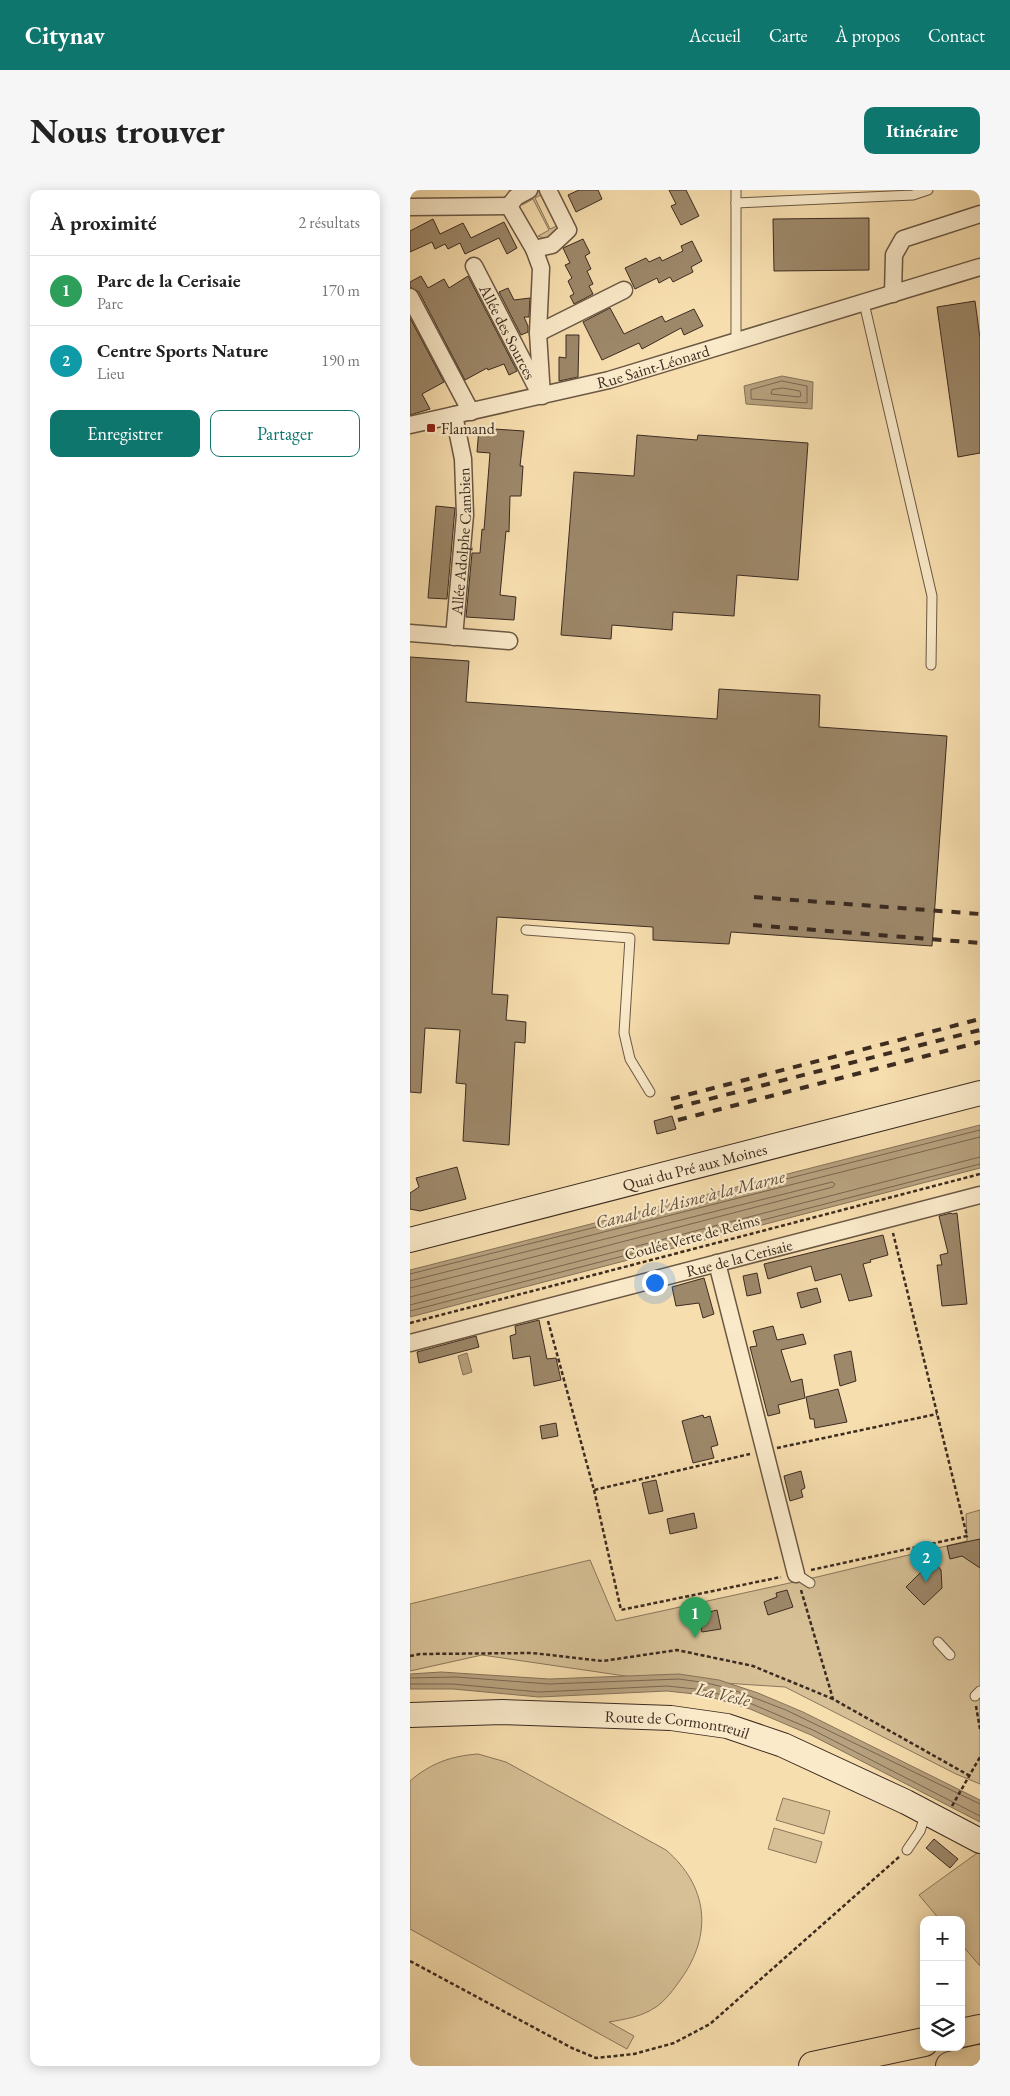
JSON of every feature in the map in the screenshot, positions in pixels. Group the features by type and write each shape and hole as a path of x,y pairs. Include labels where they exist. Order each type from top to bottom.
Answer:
{"highway":[{"path":"965,2032 980,2029"},
{"path":"813,2066 920,2043"},
{"path":"950,2066 980,2059"}],"street":[{"path":"510,206 516,197 529,190"},
{"path":"534,250 552,245 568,230 548,190"},
{"path":"410,207 510,206"},
{"path":"510,206 542,268 538,333 542,396"},
{"path":"893,294 894,255 903,239 980,214"},
{"name":"Allée des Sources","path":"474,266 542,396"},
{"name":"Rue Saint-Léonard","path":"410,425 609,380 980,267"},
{"path":"538,333 624,290"},
{"path":"410,297 470,412"},
{"name":"Allée Adolphe Cambien","path":"454,415 462,459 465,515 454,637"},
{"path":"410,633 509,641"},
{"name":"Quai du Pré aux Moines","path":"410,1240 980,1093"},
{"name":"Rue de la Cerisaie","path":"410,1343 980,1195"},
{"path":"717,1263 765,1450 803,1578"},
{"name":"Route de Cormontreuil","path":"410,1715 502,1712 631,1716 671,1718 727,1726 783,1745 980,1841"}],"lane":[{"path":"736,190 736,341"},
{"path":"736,203 913,195 928,190"},
{"path":"864,303 932,596 931,665"},
{"path":"526,930 630,938 624,1033 630,1059 650,1092"},
{"path":"938,1642 950,1655"},
{"path":"907,1850 920,1831 933,1817"}],"path":[{"name":"Coulée Verte de Reims","path":"410,1323 980,1174"},
{"path":"545,1308 594,1490 621,1610 803,1578 967,1536 889,1219"},
{"path":"594,1490 765,1450 938,1414"},
{"path":"803,1578 833,1699"},
{"path":"410,1656 420,1654 532,1652 603,1661 677,1650 752,1666 833,1699 970,1776"},
{"path":"977,1693 980,1729"},
{"path":"933,1817 945,1818 980,1757"},
{"path":"410,1962 572,2048 596,2058 634,2054 674,2043 710,2024 907,1850"}],"shaded area":[{"path":"537,190 545,193 535,198 550,229 561,224 557,233 546,239 538,236 549,230 533,199 522,205 524,198"},
{"path":"980,1510 980,1784 956,1774 785,1687 632,1677 482,1655 410,1671 410,1604 590,1560 616,1621 817,1577 967,1541 966,1514"},
{"path":"478,1754 506,1762 666,1850 691,1879 698,1895 701,1911 698,1945 681,1979 660,2004 639,2015 609,2022 634,2036 627,2049 410,1929 410,1781 434,1765 450,1759"},
{"path":"783,1798 830,1811 824,1834 776,1820"},
{"path":"774,1828 822,1842 816,1863 768,1849"},
{"path":"980,1851 980,1966 965,1949 965,1916 937,1916 919,1895"}],"water":[{"path":"782,376 813,382 812,409 746,404 744,386"},
{"name":"Canal de l'Aisne à la Marne","path":"980,1125 980,1168 410,1317 410,1270"},
{"path":"467,1353 472,1372 463,1375 458,1356"},
{"name":"La Vesle","path":"441,1672 549,1679 679,1674 719,1680 758,1693 803,1712 980,1800 980,1822 811,1735 750,1709 704,1695 667,1691 539,1697 453,1689 410,1689 410,1674"}],"building":[{"path":"579,190 598,190 602,199 576,212 568,195"},
{"path":"669,190 686,190 699,216 681,225 671,206 676,204"},
{"path":"869,218 869,270 774,271 773,219"},
{"path":"433,219 440,234 463,223 471,238 504,222 517,248 507,254 499,238 465,254 460,243 448,249 445,244 435,249 432,242 410,252 410,231"},
{"path":"583,239 590,253 585,256 591,269 587,271 593,284 589,286 593,294 574,304 570,296 574,294 568,281 572,278 565,265 570,263 563,248"},
{"path":"692,241 702,261 691,267 693,272 673,282 670,277 659,283 657,278 635,289 625,268 646,258 649,262 660,257 662,261 683,251 681,246"},
{"path":"421,276 428,288 444,279 449,288 468,276 517,371 509,375 504,364 488,370 487,368 465,380 419,292 410,287 410,282"},
{"path":"508,288 514,300 530,298 529,317 524,317 528,326 528,332 521,335 499,292"},
{"path":"975,301 980,338 980,453 958,457 937,307"},
{"path":"610,308 624,334 662,316 665,322 694,309 703,326 684,335 681,328 642,349 639,343 602,360 583,322"},
{"path":"410,318 444,382 422,394 430,409 410,415"},
{"path":"566,335 579,335 578,377 559,381 559,357 566,358"},
{"path":"479,428 524,431 520,466 523,466 521,496 510,496 509,532 506,531 500,595 516,597 514,620 466,617 472,553 480,553 482,529 484,530 490,453 477,452"},
{"path":"637,435 697,440 698,435 808,443 798,580 737,575 734,616 673,612 672,630 612,625 611,639 561,635 574,472 634,476"},
{"path":"436,506 455,508 447,599 428,598"},
{"path":"410,657 469,661 466,702 717,719 719,689 820,695 819,727 947,736 932,946 731,932 729,944 653,940 653,927 497,917 492,994 508,995 506,1020 526,1022 525,1043 515,1042 509,1145 463,1141 466,1084 456,1083 460,1030 425,1028 421,1093 410,1092"},
{"path":"672,1116 676,1129 657,1134 654,1121"},
{"path":"457,1167 466,1199 420,1211 410,1209 410,1193 419,1187 416,1178"},
{"path":"957,1213 967,1304 942,1306 937,1265 942,1265 940,1255 948,1253 939,1216"},
{"path":"883,1235 888,1255 863,1264 872,1296 849,1301 841,1274 815,1281 811,1266 768,1279 764,1264"},
{"path":"757,1273 761,1293 747,1296 743,1276"},
{"path":"704,1278 714,1314 703,1318 699,1303 676,1306 672,1287"},
{"path":"817,1288 821,1302 801,1308 797,1293"},
{"path":"539,1320 547,1359 556,1358 561,1380 534,1386 530,1356 513,1359 510,1336 516,1334 515,1326"},
{"path":"773,1326 777,1340 803,1334 806,1344 781,1350 791,1382 802,1379 805,1398 778,1405 780,1413 768,1416 750,1347 757,1346 753,1331"},
{"path":"476,1336 479,1347 419,1363 417,1352"},
{"path":"851,1351 856,1381 840,1386 834,1355"},
{"path":"838,1389 847,1422 815,1428 814,1419 810,1419 806,1397"},
{"path":"703,1415 704,1418 710,1416 718,1445 711,1447 714,1458 693,1463 682,1421"},
{"path":"556,1423 558,1436 542,1439 540,1426"},
{"path":"801,1471 805,1488 801,1490 803,1497 790,1501 784,1476"},
{"path":"656,1480 663,1511 649,1514 642,1483"},
{"path":"694,1513 697,1528 670,1534 667,1519"},
{"path":"980,1539 980,1568 962,1556 950,1559 947,1546"},
{"path":"933,1560 941,1570 942,1588 924,1605 906,1587"},
{"path":"787,1590 793,1607 768,1615 764,1602 777,1597 776,1593"},
{"path":"717,1610 721,1629 702,1632 698,1615"},
{"path":"934,1839 958,1859 950,1868 926,1848"}],"railway":[{"path":"754,897 980,914"},
{"path":"753,925 980,943"},
{"path":"671,1099 980,1019"},
{"path":"674,1108 980,1030"},
{"path":"678,1120 980,1042"}],"place":[{"name":"Flamand","path":"431,428"},
{"name":"Centre Sports Nature","path":"926,1582"},
{"name":"Parc de la Cerisaie","path":"695,1638"}]}
